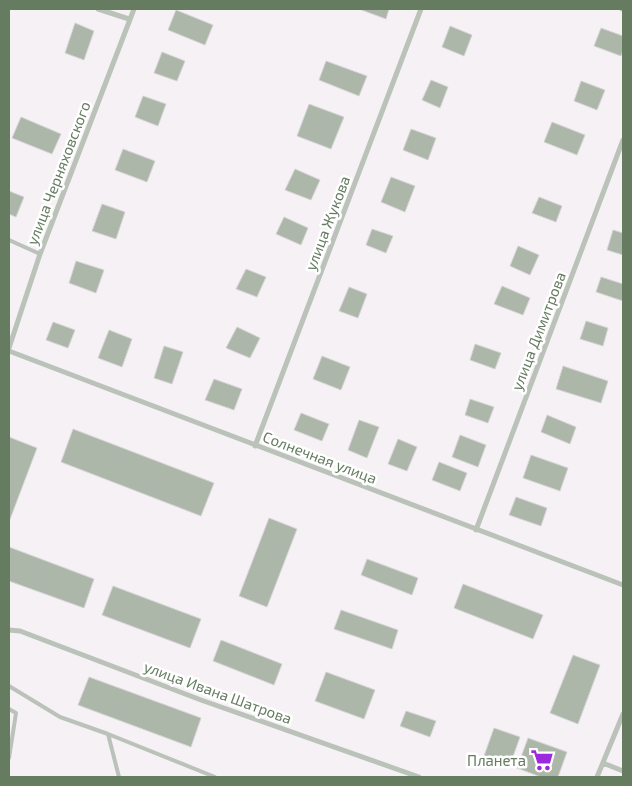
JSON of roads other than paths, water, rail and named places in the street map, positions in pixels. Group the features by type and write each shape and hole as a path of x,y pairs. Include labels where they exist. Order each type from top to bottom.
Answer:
{"street":[{"path":"98,9 129,19"},
{"name":"улица Черняховского","path":"9,350 40,254 134,9"},
{"name":"улица Жукова","path":"256,446 421,9"},
{"name":"улица Димитрова","path":"476,530 623,140"},
{"name":"Солнечная улица","path":"9,350 476,530 623,584"},
{"name":"улица Ивана Шатрова","path":"9,630 20,631 175,690 419,777"},
{"path":"597,777 623,714"},
{"path":"603,763 623,771"}],"lane":[{"path":"9,240 40,254"},
{"path":"9,686 60,717 215,777"},
{"path":"9,709 16,713 9,758"},
{"path":"108,734 119,777"}],"place":[{"name":"Планета","path":"542,760"}]}
